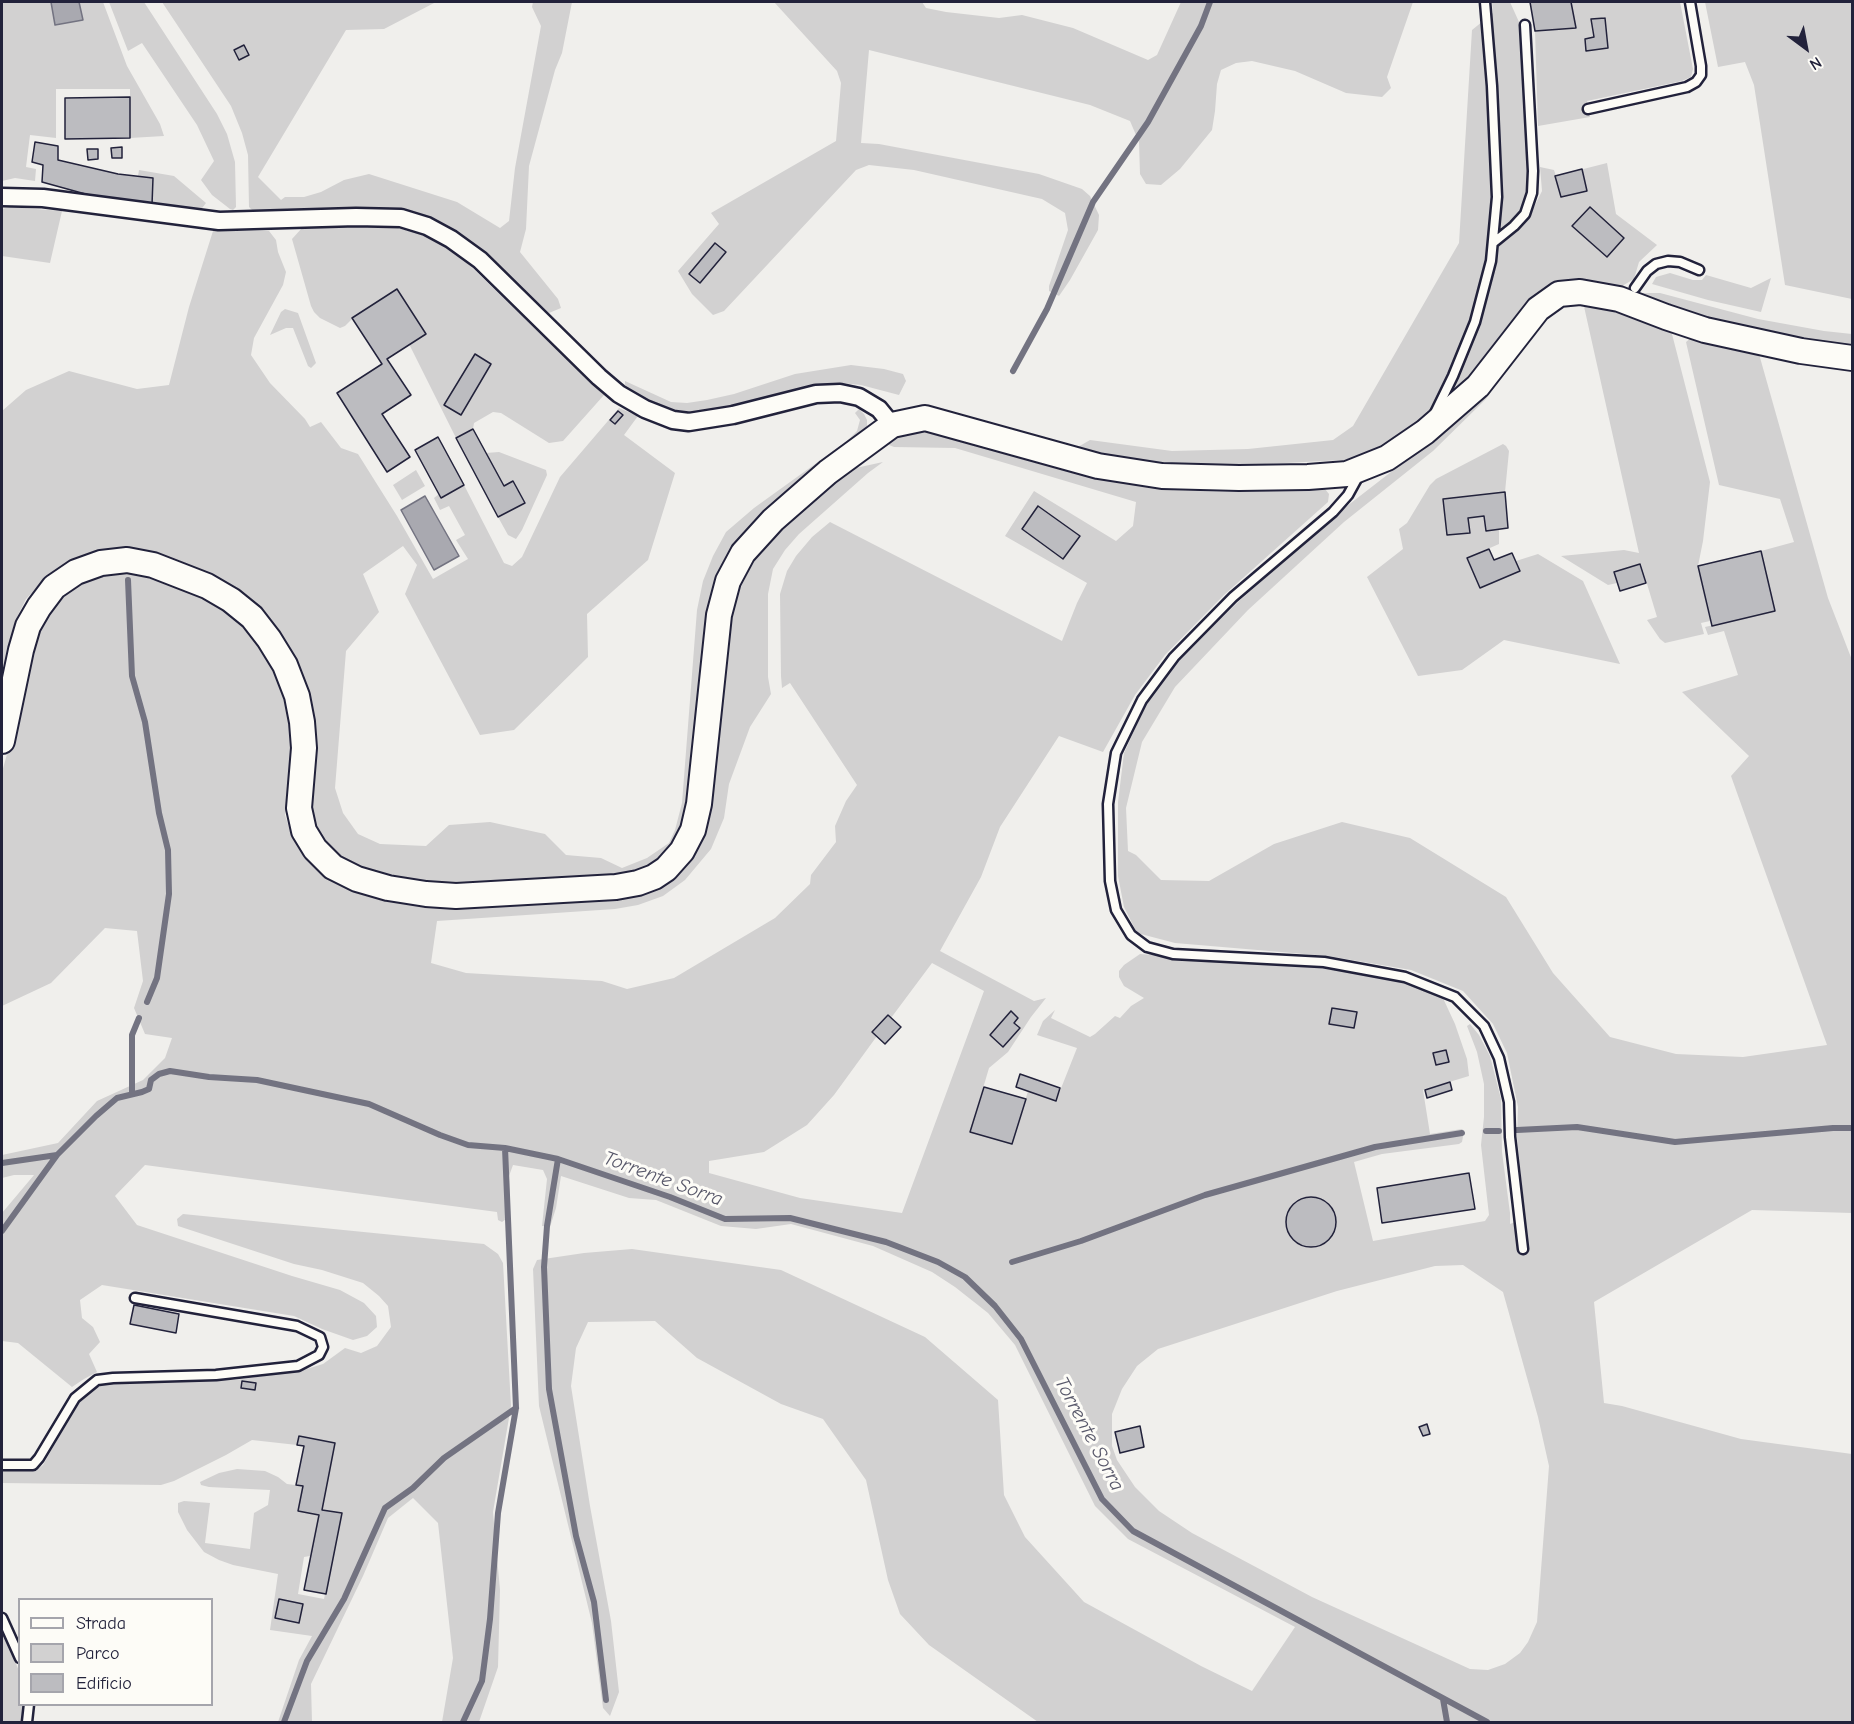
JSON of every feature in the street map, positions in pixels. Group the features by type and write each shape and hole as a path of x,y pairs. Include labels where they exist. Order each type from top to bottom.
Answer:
{"street":[{"path":"2,197 43,198 219,221 401,218 427,226 451,238 480,261 599,378 619,394 645,409 673,420 689,422 734,415 816,394 840,393 859,397 879,409 892,425"},
{"path":"2,741 28,626 54,587 76,572 101,563 127,560 153,565 207,586 231,600 252,617 269,639 285,666 297,696 302,722 304,748 299,808 304,831 315,849 333,867 357,879 388,888 456,896 616,887 638,883 666,869 682,851 693,830 699,804 719,615 728,581 742,553 773,520 820,479 892,425 925,418 1098,466 1162,476 1239,478 1347,474 1387,458 1425,432 1478,386 1538,309 1559,294 1580,292 1619,299 1705,330 1801,351 1852,358"}],"lane":[{"path":"1425,432 1453,376 1475,322 1491,261 1497,197 1492,86 1485,2"},
{"path":"1588,108 1687,87 1696,82 1701,75 1701,66 1690,2"},
{"path":"1493,243 1525,214 1532,193 1534,121 1525,25"},
{"path":"1635,288 1647,271 1656,264 1668,261 1680,262 1699,270"},
{"path":"1364,467 1348,495 1333,512 1233,597 1174,657 1142,700 1116,753 1108,804 1110,881 1116,910 1131,935 1155,950 1173,954 1324,962 1405,977 1455,997 1484,1026 1499,1058 1509,1102 1510,1137 1523,1249"},
{"path":"2,1465 33,1465 75,1398 97,1380 216,1375 298,1366 319,1355 323,1347 320,1337 297,1326 135,1298"},
{"path":"2,1618 18,1654"},
{"path":"27,1722 29,1706"}],"green space":[{"path":"2,2 103,2 127,66 160,124 164,136 130,138 130,89 56,89 56,138 30,135 26,167 36,169 35,181 15,178 2,181"},
{"path":"109,2 144,2 217,114 227,134 235,162 236,207 233,210 212,195 201,180 214,161 197,125 142,43 128,51"},
{"path":"162,2 436,2 384,29 346,30 258,177 281,200 285,197 304,197 321,192 344,180 369,174 457,202 500,228 509,221 515,168 541,26 532,7 533,2 572,2 562,53 555,70 529,166 526,229 520,252 558,299 561,308 549,313 480,250 432,220 404,210 356,208 253,211 249,207 248,155 231,106"},
{"path":"774,2 922,2 926,8 946,12 999,18 1022,15 1073,28 1148,60 1157,55 1181,2 1413,2 1387,77 1391,88 1382,97 1346,93 1295,71 1252,61 1236,63 1221,70 1217,84 1212,130 1180,169 1161,185 1146,184 1140,174 1139,142 1130,121 1090,105 869,50 861,143 879,144 1039,174 1082,189 1090,196 1099,215 1098,230 1070,280 1059,296 1049,291 1068,230 1065,213 1042,199 914,170 869,165 856,170 724,311 713,315 692,294 678,271 719,224 711,213 836,141 841,83 837,71"},
{"path":"1492,2 1510,2 1519,22 1529,172 1528,191 1523,212 1512,225 1519,229 1530,215 1542,191 1540,167 1554,170 1556,176 1607,163 1616,214 1657,245 1639,262 1634,279 1617,289 1582,283 1419,425 1383,449 1344,460 1225,466 1167,464 1077,452 1078,447 1090,440 1172,451 1248,449 1333,440 1353,426 1459,243 1472,30 1493,13"},
{"path":"1571,2 1680,2 1693,69 1691,77 1682,81 1587,101 1590,117 1538,126 1535,31 1575,27"},
{"path":"1705,2 1852,2 1852,299 1785,285 1754,85 1745,62 1718,67"},
{"path":"139,170 174,176 206,203 199,212 152,205 138,176"},
{"path":"10,207 62,211 50,263 2,256 2,209"},
{"path":"390,226 424,235 463,259 604,395 563,441 549,443 501,413 493,412 474,423 473,429 456,438 409,344 426,333 397,289 340,328 320,318 314,312 292,239 302,228"},
{"path":"213,231 269,231 276,240 286,272 283,285 254,338 251,355 270,383 310,427 321,422 341,448 358,454 433,579 468,559 456,540 465,535 449,506 440,510 434,498 439,494 441,498 464,485 504,563 512,566 522,557 560,477 619,408 638,416 624,435 675,473 648,560 587,614 588,657 514,730 480,735 405,594 417,565 403,546 363,574 379,612 346,651 335,788 343,813 358,834 380,844 426,846 449,825 490,822 545,834 566,855 601,858 622,868 647,858 669,843 682,803 697,610 703,581 713,556 726,532 754,508 847,441 857,431 860,420 855,413 859,409 864,414 867,426 862,434 736,547 685,829 664,859 632,874 455,886 389,879 337,859 312,826 308,805 307,694 213,580 72,561 45,579 26,599 15,621 2,681 2,411 26,390 69,371 137,389 169,385 189,307"},
{"path":"1670,273 1693,280 1702,280 1706,275 1751,288 1771,278 1761,312 1652,284 1656,277"},
{"path":"1638,293 1660,293 1758,319 1852,334 1852,346 1758,332 1709,321 1632,296"},
{"path":"1583,302 1669,328 1672,334 1710,482 1698,566 1710,621 1701,623 1704,634 1665,643 1660,639 1647,620 1657,617 1641,564 1614,572 1617,583 1608,585 1561,556 1624,550 1639,553"},
{"path":"285,309 298,313 316,363 311,368 308,366 293,328 286,328 270,335 281,312"},
{"path":"1692,337 1759,354 1828,598 1852,660 1852,1213 1752,1210 1594,1302 1604,1403 1741,1439 1852,1454 1852,1722 1038,1722 929,1645 900,1614 888,1580 866,1480 823,1419 781,1404 697,1358 655,1321 588,1322 576,1348 571,1386 611,1621 619,1692 610,1716 603,1708 592,1623 539,1406 533,1269 537,1260 584,1253 632,1249 781,1270 925,1337 998,1400 1004,1495 1025,1537 1084,1602 1252,1691 1295,1627 1128,1539 1095,1506 1015,1345 988,1313 932,1272 873,1246 791,1224 756,1229 721,1226 656,1200 629,1198 561,1176 556,1208 550,1227 542,1226 547,1179 543,1170 513,1165 509,1176 510,1216 502,1222 498,1220 497,1212 145,1165 115,1196 137,1225 340,1290 364,1303 376,1316 377,1327 367,1336 353,1340 294,1316 102,1285 80,1300 82,1318 93,1327 100,1342 89,1354 97,1372 72,1387 18,1343 2,1341 2,1213 34,1175 14,1175 2,1178 2,1155 58,1143 97,1101 143,1080 165,1058 172,1038 145,1034 134,1008 143,981 137,931 105,928 51,983 2,1006 2,772 30,653 38,632 50,611 65,594 81,581 104,574 126,569 142,572 223,605 260,643 286,695 292,719 292,746 285,815 292,837 306,858 327,878 356,892 418,906 494,907 614,898 680,870 695,853 703,836 730,625 738,585 749,560 780,526 842,471 883,462 799,534 773,569 768,594 768,677 771,694 750,727 729,784 724,818 711,849 685,880 663,896 638,905 615,909 437,921 431,963 466,973 602,981 627,989 674,978 775,918 810,884 811,875 836,842 835,826 846,801 857,785 790,683 782,688 781,676 780,594 787,571 812,537 830,522 1062,641 1087,583 1005,536 1034,491 1116,541 1133,526 1136,502 955,448 889,445 898,433 927,429 1095,476 1166,490 1233,492 1325,489 1329,494 1328,502 1224,595 1165,655 1135,695 1103,752 1059,736 1000,827 981,877 940,951 1034,1001 1046,998 1008,1052 989,1068 970,1132 1012,1144 1028,1091 1056,1101 1077,1048 1037,1035 1043,1021 1055,1010 1051,1018 1090,1037 1115,1016 1120,1018 1131,1006 1144,998 1124,986 1119,977 1119,971 1124,965 1140,954 1322,967 1403,981 1442,996 1467,1059 1469,1076 1423,1090 1430,1134 1462,1129 1464,1131 1462,1142 1382,1154 1354,1162 1373,1241 1485,1221 1489,1215 1481,1145 1484,1084 1477,1052 1467,1026 1470,1024 1479,1035 1490,1056 1501,1099 1502,1152 1510,1224 1525,1218 1517,1137 1518,1107 1507,1053 1493,1024 1463,991 1411,970 1328,956 1175,943 1137,933 1124,907 1118,876 1118,802 1124,753 1147,703 1178,660 1238,602 1338,513 1431,441 1513,359 1486,399 1433,451 1344,522 1248,610 1175,687 1142,742 1126,808 1128,851 1136,855 1161,880 1209,881 1274,844 1342,822 1410,838 1506,897 1553,973 1610,1037 1676,1054 1743,1057 1827,1045 1731,776 1749,756 1682,692 1738,675 1724,631 1708,635 1705,627 1774,611 1761,551 1794,542 1780,499 1719,485 1686,342","holes":["932,963 984,991 902,1213 800,1198 709,1173 709,1161 764,1152 807,1125 834,1095 877,1036 872,1032 888,1015 891,1018","1463,1265 1503,1292 1538,1417 1549,1466 1537,1622 1520,1653 1505,1664 1488,1670 1470,1669 1312,1597 1192,1533 1159,1511 1135,1487 1117,1460 1112,1446 1112,1414 1122,1389 1137,1366 1158,1349 1337,1291 1435,1266"]},
{"path":"851,365 903,374 906,381 899,395 861,385 841,383 814,386 702,412 681,413 648,402 627,390 625,384 625,381 671,402 687,403 734,394 795,374"},
{"path":"1503,444 1509,451 1505,492 1443,499 1470,533 1468,518 1484,516 1499,529 1499,544 1467,558 1480,588 1520,571 1516,561 1538,554 1583,581 1620,664 1504,640 1462,670 1418,676 1367,577 1403,549 1399,529 1407,523 1436,479"},
{"path":"499,452 546,470 547,475 516,539 508,535 498,517 525,502 513,481 504,486 486,453"},
{"path":"416,470 425,486 402,500 393,485"},
{"path":"183,1214 484,1244 498,1254 503,1263 511,1406 493,1512 500,1590 498,1667 479,1722 442,1722 453,1658 438,1523 413,1498 388,1518 311,1684 312,1722 278,1722 299,1660 312,1636 270,1630 278,1574 233,1565 204,1552 187,1530 178,1512 178,1503 184,1501 210,1503 205,1543 250,1549 254,1513 268,1505 270,1490 209,1487 201,1485 200,1482 219,1473 237,1469 265,1471 287,1484 303,1486 298,1511 319,1515 310,1556 304,1557 298,1594 324,1599 341,1513 322,1510 335,1443 299,1436 297,1445 252,1440 174,1481 161,1485 2,1483 2,1469 36,1471 43,1465 81,1397 94,1387 110,1382 235,1380 300,1371 323,1364 345,1348 361,1353 377,1346 391,1327 388,1306 363,1283 294,1264 178,1226 177,1219"},
{"path":"2,1629 18,1669 18,1706 24,1706 21,1722 2,1722"}],"shaded area":[{"path":"51,2 79,2 83,20 55,25"},
{"path":"425,496 459,556 434,570 401,510"}],"building":[{"path":"1530,2 1571,2 1576,28 1535,31"},
{"path":"1605,18 1608,48 1586,51 1585,39 1594,37 1591,19"},
{"path":"244,45 249,55 239,60 234,50"},
{"path":"130,97 130,138 65,139 65,98"},
{"path":"35,142 58,146 58,160 118,174 153,178 152,205 107,200 42,182 43,165 32,162"},
{"path":"122,147 122,158 112,158 111,148"},
{"path":"87,149 98,149 98,159 88,160"},
{"path":"1582,169 1587,191 1561,197 1555,176"},
{"path":"1590,207 1624,238 1607,257 1572,226"},
{"path":"715,243 726,252 700,283 689,274"},
{"path":"397,289 426,334 387,359 411,395 382,414 410,457 387,472 337,393 382,364 352,318"},
{"path":"475,354 491,364 461,415 444,405"},
{"path":"618,411 623,415 615,424 610,420"},
{"path":"473,429 504,486 513,481 525,503 498,517 456,438"},
{"path":"438,437 464,485 441,498 415,450"},
{"path":"1505,492 1508,528 1486,531 1484,516 1468,518 1470,533 1447,535 1443,499"},
{"path":"1038,506 1080,536 1063,559 1022,529"},
{"path":"1489,549 1494,560 1512,553 1520,571 1480,588 1467,558"},
{"path":"1761,551 1775,611 1712,626 1698,566"},
{"path":"1640,564 1646,583 1620,591 1614,572"},
{"path":"1332,1008 1357,1012 1354,1028 1329,1024"},
{"path":"1011,1011 1018,1018 1014,1023 1020,1028 1003,1047 990,1035"},
{"path":"888,1015 901,1027 885,1044 872,1032"},
{"path":"1446,1050 1449,1062 1436,1065 1433,1053"},
{"path":"1020,1074 1060,1088 1056,1101 1016,1087"},
{"path":"1450,1082 1452,1090 1427,1098 1425,1090"},
{"path":"984,1087 1026,1099 1012,1144 970,1132"},
{"path":"1469,1173 1475,1209 1382,1223 1377,1188"},
{"path":"1311,1197 1325,1201 1332,1208 1336,1222 1332,1236 1325,1243 1311,1247 1297,1243 1290,1236 1286,1222 1290,1208 1297,1201"},
{"path":"134,1305 179,1314 176,1333 130,1324"},
{"path":"242,1381 256,1383 255,1390 241,1388"},
{"path":"1427,1424 1430,1434 1423,1436 1419,1427"},
{"path":"1140,1426 1144,1447 1120,1453 1115,1432"},
{"path":"299,1436 335,1443 322,1510 342,1513 326,1594 304,1590 319,1515 298,1511 303,1486 296,1485 304,1446 297,1445"},
{"path":"279,1599 303,1604 299,1623 275,1618"}],"waterway":[{"path":"1013,371 1047,309 1093,202 1148,122 1201,26 1210,2"},
{"path":"128,580 132,676 145,722 159,813 168,850 169,894 157,978 147,1002"},
{"path":"132,1094 132,1035 139,1018"},
{"name":"Torrente Sorra","path":"2,1163 57,1155 117,1098 149,1089 151,1080 159,1074 170,1071 209,1077 257,1080 369,1104 468,1145 505,1148 558,1159 670,1197 725,1219 790,1218 886,1242 938,1262 965,1277 995,1306 1021,1339 1102,1499 1133,1531 1487,1722"},
{"path":"1517,1130 1577,1127 1675,1142 1852,1128"},
{"path":"1486,1131 1499,1131"},
{"path":"1012,1262 1081,1241 1205,1195 1375,1147 1462,1133"},
{"path":"463,1722 482,1681 490,1619 498,1513 516,1408 505,1148"},
{"path":"2,1231 57,1155"},
{"path":"558,1159 547,1226 544,1267 549,1389 576,1536 594,1602 606,1700"},
{"path":"284,1722 307,1661 344,1599 385,1508 413,1488 444,1458 516,1408"},
{"path":"1443,1699 1447,1722"}]}
